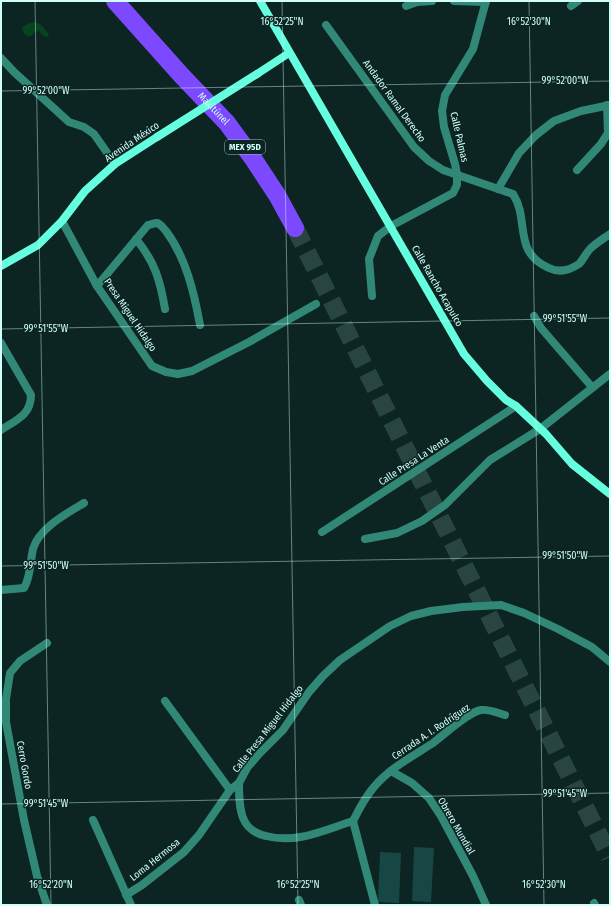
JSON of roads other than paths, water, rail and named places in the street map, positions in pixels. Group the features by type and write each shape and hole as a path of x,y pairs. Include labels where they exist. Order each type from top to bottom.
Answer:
{"highway":[{"name":"MEX 95D","path":"101,1 182,76"},
{"name":"Maxitúnel","path":"115,1 182,76 227,123 277,194 295,228"}],"main road":[{"name":"Calle Rancho Acapulco","path":"260,1 464,354 487,381 506,400 516,406 540,429 572,464 610,494"},
{"name":"Avenida México","path":"1,266 38,245 62,221 86,191 115,164 289,53"}],"street":[{"path":"406,6 417,2 432,1"},
{"path":"454,1 486,1"},
{"name":"Calle Palmas","path":"391,226 453,193 457,184 456,164 444,127 442,111 445,95 473,49 486,1"},
{"name":"Andador Ramal Derecho","path":"326,25 414,147 443,170 513,194 519,203 522,229 527,248 534,258 545,266 556,271 567,270 579,263 589,249 610,234"},
{"path":"1,58 14,72 69,122 84,127 94,134 115,164"},
{"path":"498,189 519,153 542,130 554,121 581,111 609,105 608,133 601,144 577,170"},
{"name":"Presa Miguel Hidalgo","path":"62,221 97,286 152,366 166,372 178,374 192,371 249,342 316,304"},
{"path":"97,286 148,226 156,223 160,225 176,244 195,296 200,325"},
{"path":"372,296 369,259 378,236 391,226"},
{"path":"136,239 147,253 157,272 165,309"},
{"path":"534,316 541,328 592,387"},
{"path":"1,343 31,395 31,404 27,413 1,430"},
{"path":"365,539 397,533 422,521 445,505 490,460 540,429 610,374"},
{"name":"Calle Presa La Venta","path":"322,532 516,406"},
{"path":"1,590 24,588 28,582 33,547 40,534 60,518 84,503"},
{"name":"Calle Presa Miguel Hidalgo","path":"239,783 247,768 283,730 309,692 323,676 340,660 373,636 412,616 432,611 463,607 501,605 524,613 558,629 592,647 610,662"},
{"name":"Cerro Gordo","path":"47,643 20,660 10,672 6,699 6,722 24,820 37,876 47,905"},
{"path":"165,701 230,790"},
{"name":"Cerrada A. I. Rodríguez","path":"353,821 374,786 391,771 433,743 471,714 480,710 505,715"},
{"name":"Obrero Mundial","path":"391,771 412,783 429,798 442,816 486,905"},
{"path":"239,783 243,818 248,826 260,834 276,838 302,838 353,821 375,905"},
{"name":"Loma Hermosa","path":"126,895 142,885 184,852 199,835 230,790 239,783"},
{"path":"92,820 130,905"}],"tunnel":[{"path":"295,228 610,857"}]}
